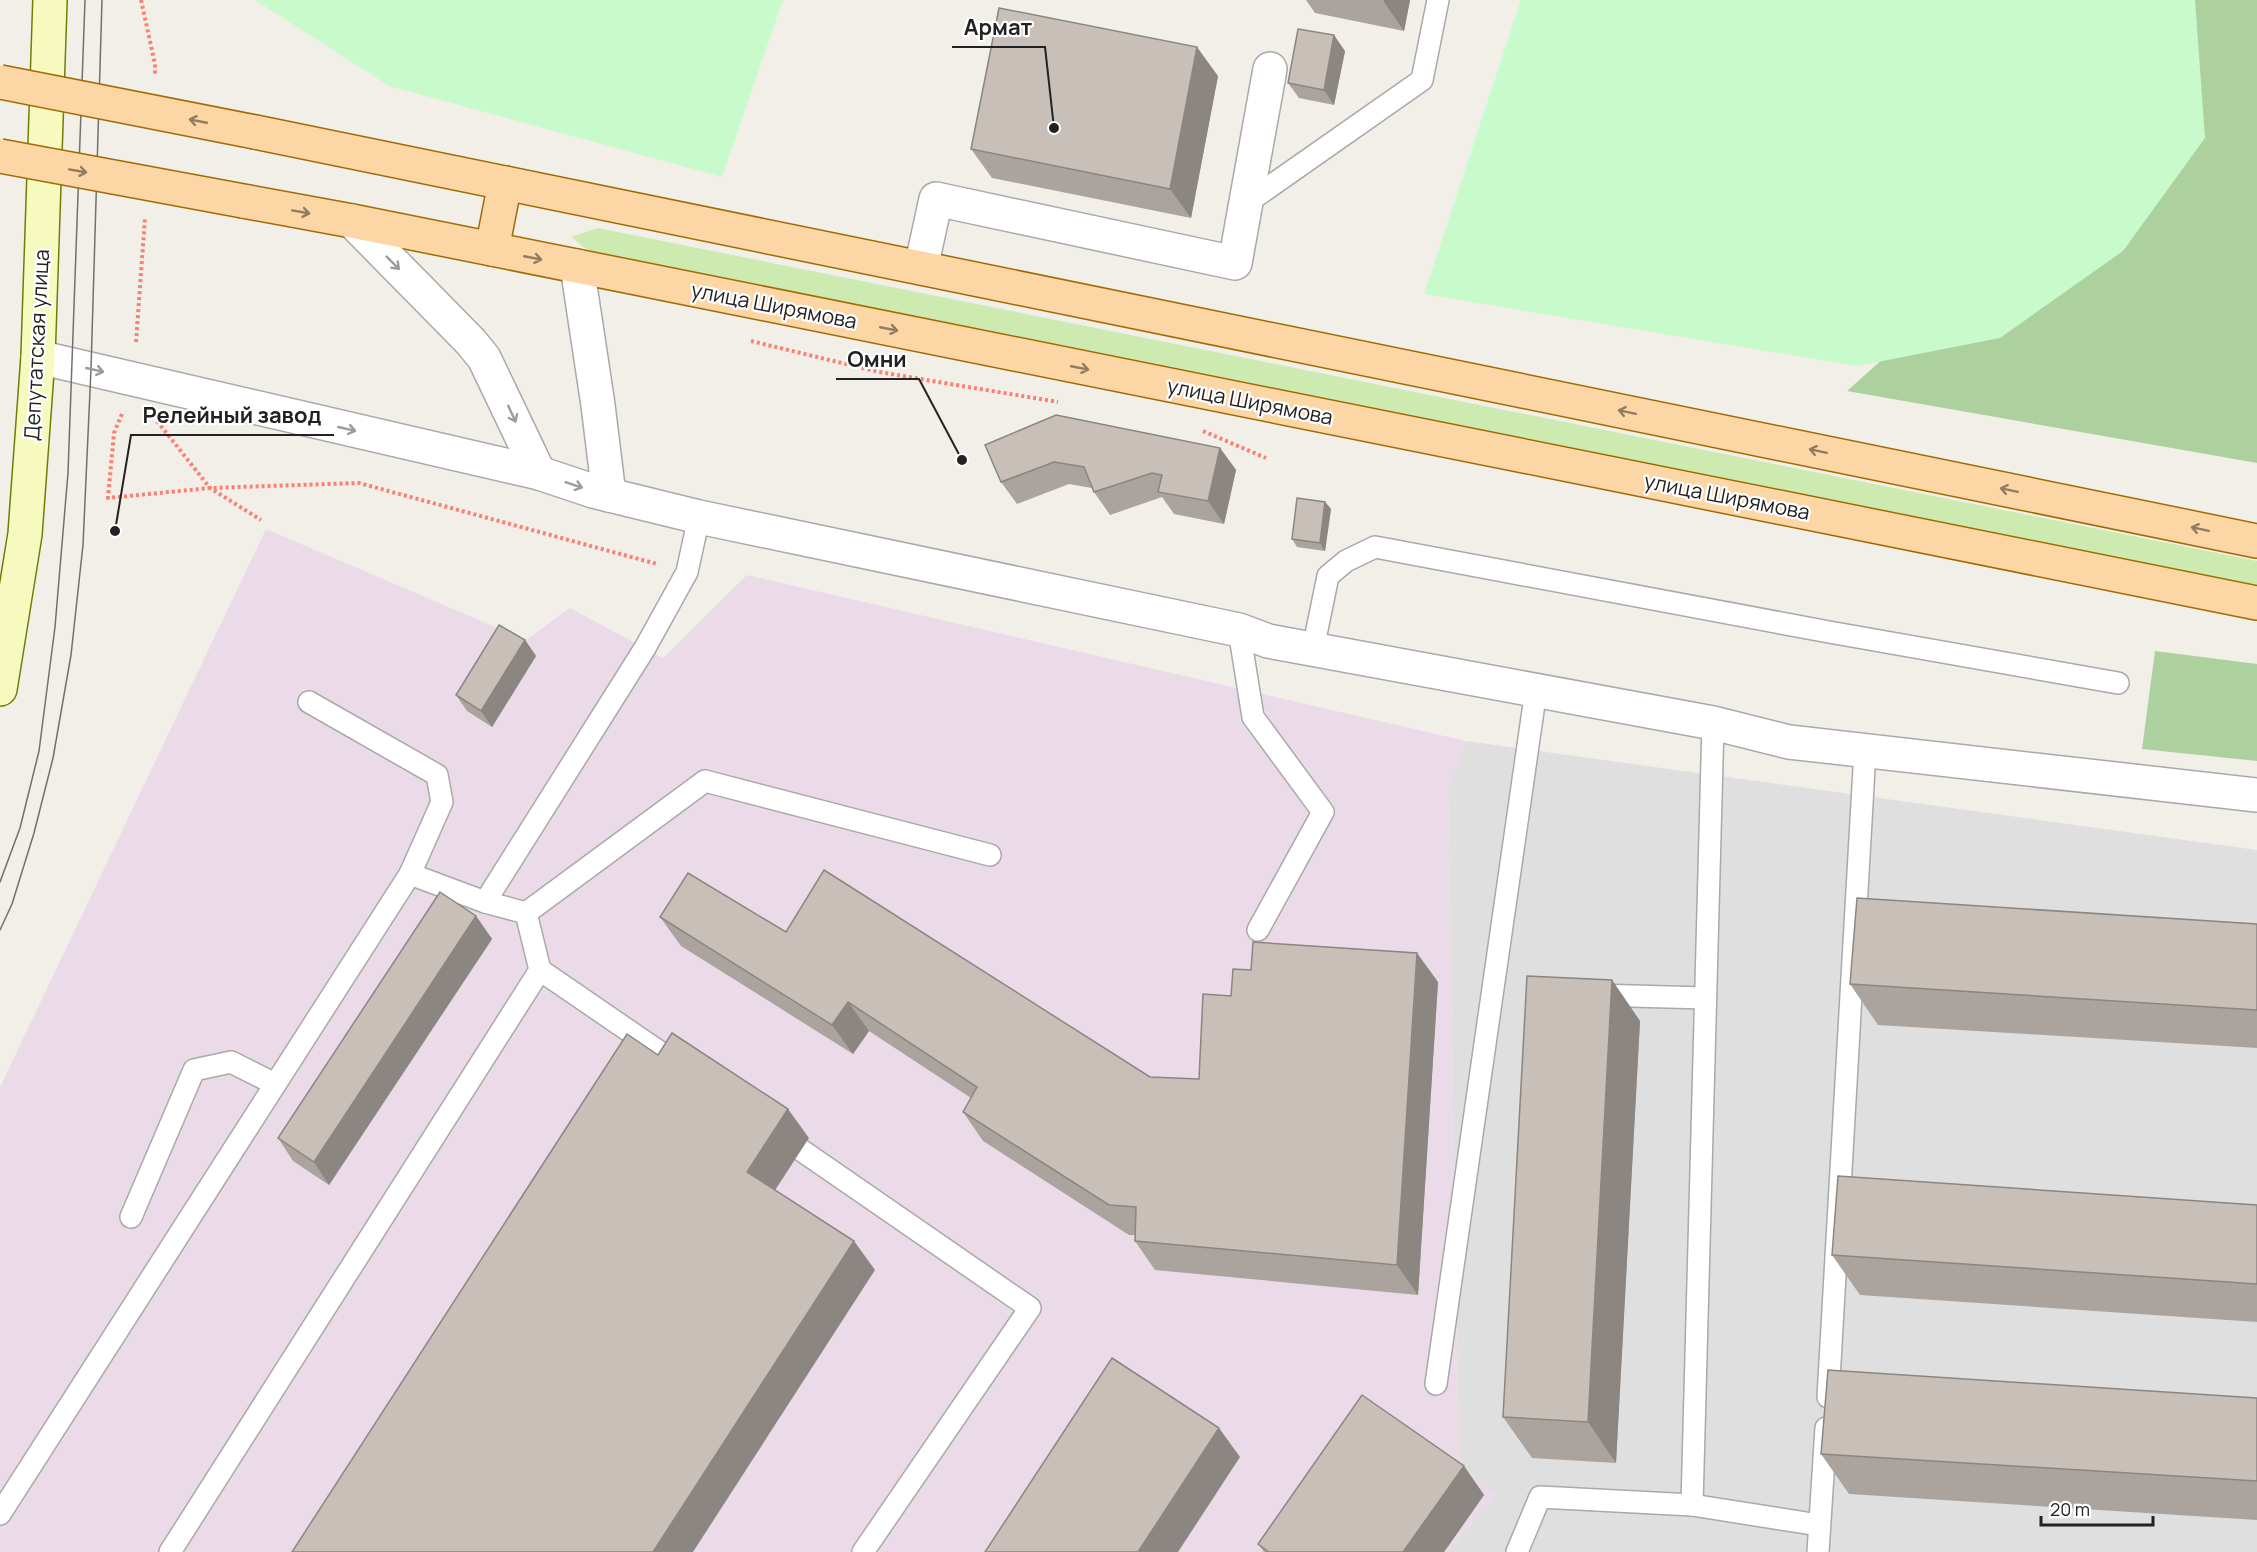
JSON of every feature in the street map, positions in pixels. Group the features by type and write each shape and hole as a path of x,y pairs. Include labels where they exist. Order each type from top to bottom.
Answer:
{"main road":[{"name":"Депутатская улица","path":"1,684 25,534 38,357 50,0"},
{"path":"0,82 255,132 2257,541"},
{"name":"улица Ширямова","path":"0,156 352,221 2257,603"},
{"path":"492,249 505,183"}],"street":[{"path":"921,268 936,199 1235,264 1270,69"},
{"path":"352,221 484,358 539,473"},
{"path":"577,267 609,495"},
{"path":"38,357 539,473 609,495 699,518 1239,630 1268,641 1713,723 1789,742 2257,795"}],"lane":[{"path":"1245,204 1422,80 1438,0"},
{"path":"485,902 645,648 687,572 699,518"},
{"path":"1313,649 1328,576 1346,561 1376,547 1829,632 2118,683"},
{"path":"1239,630 1253,717 1323,812 1258,930"},
{"path":"1436,1384 1536,690"},
{"path":"0,1514 410,874 442,802 437,775 309,702"},
{"path":"1692,1505 1713,723"},
{"path":"1818,1552 1865,751"},
{"path":"526,913 705,781 990,855"},
{"path":"410,874 485,902 526,913"},
{"path":"526,913 540,970 687,1070"},
{"path":"170,1552 540,970"},
{"path":"1570,994 1705,998"},
{"path":"131,1217 194,1070 231,1062 276,1084"},
{"path":"801,1150 1030,1308 863,1552"},
{"path":"1516,1552 1540,1497 1692,1505 1819,1525"}],"path":[{"path":"743,339 879,372 1063,403"},
{"path":"123,412 114,433 108,498 210,488 359,483 687,572"},
{"path":"153,417 210,488 261,520"},
{"path":"1200,429 1266,458"}],"shaded area":[{"path":"266,529 526,640 570,608 663,658 747,575 1466,741 1448,789 1459,1471 1496,1495 1461,1534 1449,1552 0,1552 0,1087"},
{"path":"1466,741 2257,850 2257,1552 1449,1552 1461,1534 1496,1495 1459,1471 1448,789"}],"green space":[{"path":"255,0 783,0 722,177 389,86"},
{"path":"1521,0 2195,0 2205,138 2123,251 2000,338 1857,366 1424,294"},
{"path":"2180,0 2257,0 2257,463 1847,391 2141,129"},
{"path":"598,228 2257,561 2257,591 593,254 571,237"},
{"path":"2155,651 2257,664 2257,761 2142,749"}],"building":[{"path":"999,8 1197,47 1170,189 971,149"},
{"path":"1298,29 1334,35 1324,90 1288,83"},
{"path":"1056,415 1220,448 1208,501 1158,492 1162,475 1152,473 1094,492 1084,467 1054,462 1001,482 985,445"},
{"path":"1297,498 1325,502 1320,543 1292,539"},
{"path":"499,625 525,640 481,711 456,695"},
{"path":"824,870 1150,1077 1199,1079 1203,994 1231,996 1233,969 1251,970 1253,942 1417,953 1397,1265 1135,1241 1136,1207 1109,1205 963,1112 977,1087 848,1002 832,1025 660,917 688,873 786,932"},
{"path":"440,892 476,916 314,1162 278,1138"},
{"path":"1857,898 2257,924 2257,1010 1850,984"},
{"path":"1527,976 1612,980 1588,1422 1503,1417"},
{"path":"672,1033 788,1109 747,1172 854,1241 653,1552 292,1552 627,1034 658,1055"},
{"path":"1838,1176 2257,1205 2257,1284 1832,1255"},
{"path":"1112,1358 1219,1428 1138,1552 985,1552"},
{"path":"1828,1370 2257,1398 2257,1481 1821,1454"},
{"path":"1362,1395 1464,1466 1403,1552 1269,1552 1258,1544"}],"tram line":[{"path":"0,882 20,828 39,751 55,627 68,473 85,0"},
{"path":"0,930 12,904 34,833 53,758 71,655 83,545 91,369 102,0"}],"place":[{"name":"Армат","path":"1054,128"},
{"name":"Омни","path":"962,460"},
{"name":"Релейный завод","path":"115,531"}]}
